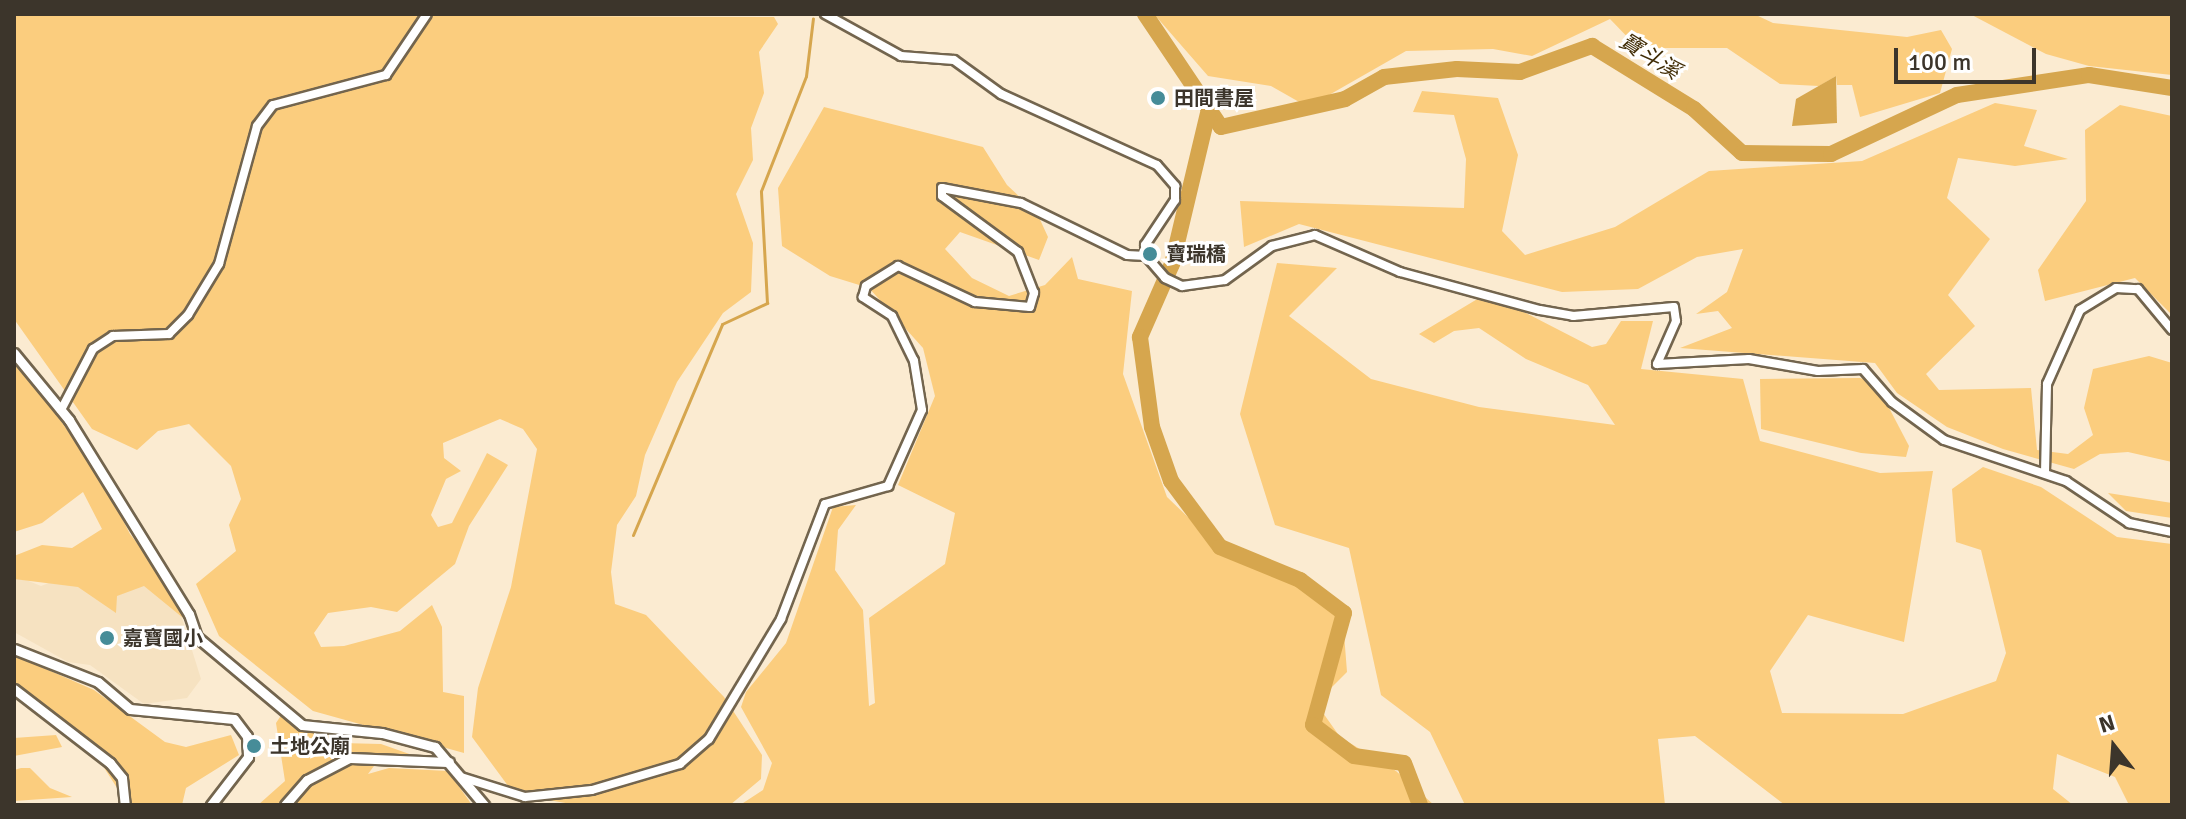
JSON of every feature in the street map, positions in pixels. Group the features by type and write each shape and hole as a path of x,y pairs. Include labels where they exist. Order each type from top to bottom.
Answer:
{"street":[{"path":"61,410 93,349 113,336 169,334 188,315 219,264 257,126 273,105 386,75 427,14"},
{"path":"825,14 901,56 954,60 1001,94 1157,165 1175,186 1175,200 1145,245 1146,256 1165,278 1182,286 1225,280 1272,246 1315,235 1400,272 1540,310 1573,316 1674,307 1676,321 1657,364 1749,359 1818,371 1863,369 1892,402 1944,440 2045,473 2129,523 2172,532"},
{"path":"461,777 525,797 592,790 680,764 709,739 781,619 825,504 888,486 922,410 914,361 892,316 863,297 866,286 898,266 975,302 1030,307 1034,293 1018,252 942,196 942,188 1021,203 1127,255 1146,256"},
{"path":"2045,473 2047,384 2080,310 2116,288 2138,289 2172,330"},
{"path":"14,353 61,410 189,614 197,637 302,725 382,733 435,747 484,805"},
{"path":"14,649 98,682 130,709 234,719 247,736 248,757 211,805"},
{"path":"14,689 110,763 122,778 125,805"},
{"path":"285,805 307,780 349,758 449,762"}],"shaded area":[{"path":"14,14 774,17 778,24 759,52 764,93 751,128 753,160 736,194 753,243 751,292 723,313 677,382 645,455 636,496 617,525 611,572 615,604 646,615 724,697 762,755 761,779 730,805 577,805 514,794 472,737 478,688 511,587 537,449 523,429 500,419 443,443 444,458 461,471 446,479 431,515 438,527 452,523 487,453 508,465 469,526 455,564 397,612 371,607 328,613 314,633 321,647 344,646 400,631 432,605 442,627 443,692 464,696 464,753 313,711 219,636 196,584 236,551 229,525 241,499 231,466 189,424 158,431 137,450 92,429 14,319"},
{"path":"1154,14 1754,14 1773,23 1907,37 1941,30 1952,49 1940,93 1860,117 1852,85 1837,85 1836,76 1819,86 1780,84 1727,48 1638,48 1610,19 1532,56 1493,49 1406,51 1308,107 1271,86 1208,76"},
{"path":"1970,14 2172,14 2172,75 2089,66 2046,54"},
{"path":"1836,76 1837,123 1792,126 1796,99"},
{"path":"1422,91 1498,98 1518,155 1502,231 1525,255 1615,227 1709,171 1862,161 1995,103 2037,110 2024,146 2068,159 2015,166 1958,158 1947,198 1990,239 1948,295 1975,326 1926,374 1939,390 2031,388 2037,450 2068,454 2093,435 2084,408 2093,369 2149,356 2172,363 2172,462 2128,452 2100,454 2074,469 2003,449 1947,427 1897,393 1875,363 1680,348 1732,328 1718,311 1696,314 1727,292 1743,249 1697,257 1638,289 1562,292 1299,224 1244,247 1240,201 1464,208 1466,159 1454,115 1413,112"},
{"path":"2120,105 2172,116 2172,315 2135,278 2045,301 2038,270 2086,201 2085,130"},
{"path":"824,107 983,147 1007,185 1037,213 1048,237 1039,260 960,232 945,249 972,278 1009,296 1045,285 1072,257 1078,279 1132,291 1123,374 1167,497 1217,545 1342,608 1347,672 1316,703 1340,737 1396,771 1434,805 740,805 763,790 772,763 741,707 746,692 786,643 833,507 856,505 838,530 835,570 863,610 869,706 875,703 869,618 945,564 955,513 898,485 935,396 923,348 869,288 830,276 782,246 778,188"},
{"path":"1277,263 1337,268 1289,316 1371,379 1479,407 1615,425 1588,385 1526,359 1479,328 1454,331 1434,343 1419,334 1479,298 1516,308 1592,347 1606,344 1621,321 1653,321 1641,369 1743,379 1760,441 1880,473 1933,471 1904,642 1808,615 1770,671 1782,713 1903,714 1996,681 2006,653 1981,550 1956,542 1952,489 1983,467 2041,487 2117,537 2172,544 2172,805 2129,805 2115,777 2057,754 2053,789 2073,805 1785,805 1695,736 1658,739 1665,805 1465,805 1430,732 1381,695 1349,548 1275,525 1240,414"},
{"path":"14,354 103,481 130,534 173,589 188,622 144,586 117,596 116,613 78,587 14,579 14,556 42,545 72,548 102,529 83,492 42,523 14,532"},
{"path":"1860,378 1876,383 1909,446 1906,457 1861,453 1761,429 1760,379"},
{"path":"2108,493 2172,503 2172,518 2126,511"},
{"name":"嘉寶國小","path":"88,568 142,576 177,602 201,679 187,698 144,704 90,665 68,662 14,632 14,575 41,586"},
{"path":"14,655 94,690 165,742 186,747 231,735 239,755 186,788 182,805 128,805 94,752 14,691"},
{"path":"286,708 316,733 341,743 381,744 415,756 374,766 368,774 389,768 448,771 472,805 258,805 285,781 276,723"},
{"path":"56,735 62,747 14,756 14,738"},
{"path":"30,768 50,788 72,797 14,801 14,770"}],"waterway":[{"name":"寶斗溪","path":"1145,14 1221,127 1345,99 1384,77 1457,69 1520,72 1592,46 1694,109 1742,153 1831,154 1957,95 2089,75 2172,88"},
{"path":"633,535 722,324 767,303 761,191 806,76 813,18"},
{"path":"1208,113 1172,264 1140,337 1152,427 1171,481 1220,547 1300,580 1344,613 1313,725 1354,756 1404,763 1420,805"}],"place":[{"name":"田間書屋","path":"1158,98"},
{"name":"寶瑞橋","path":"1150,254"},
{"name":"嘉寶國小","path":"107,638"},
{"name":"土地公廟","path":"254,746"}]}
